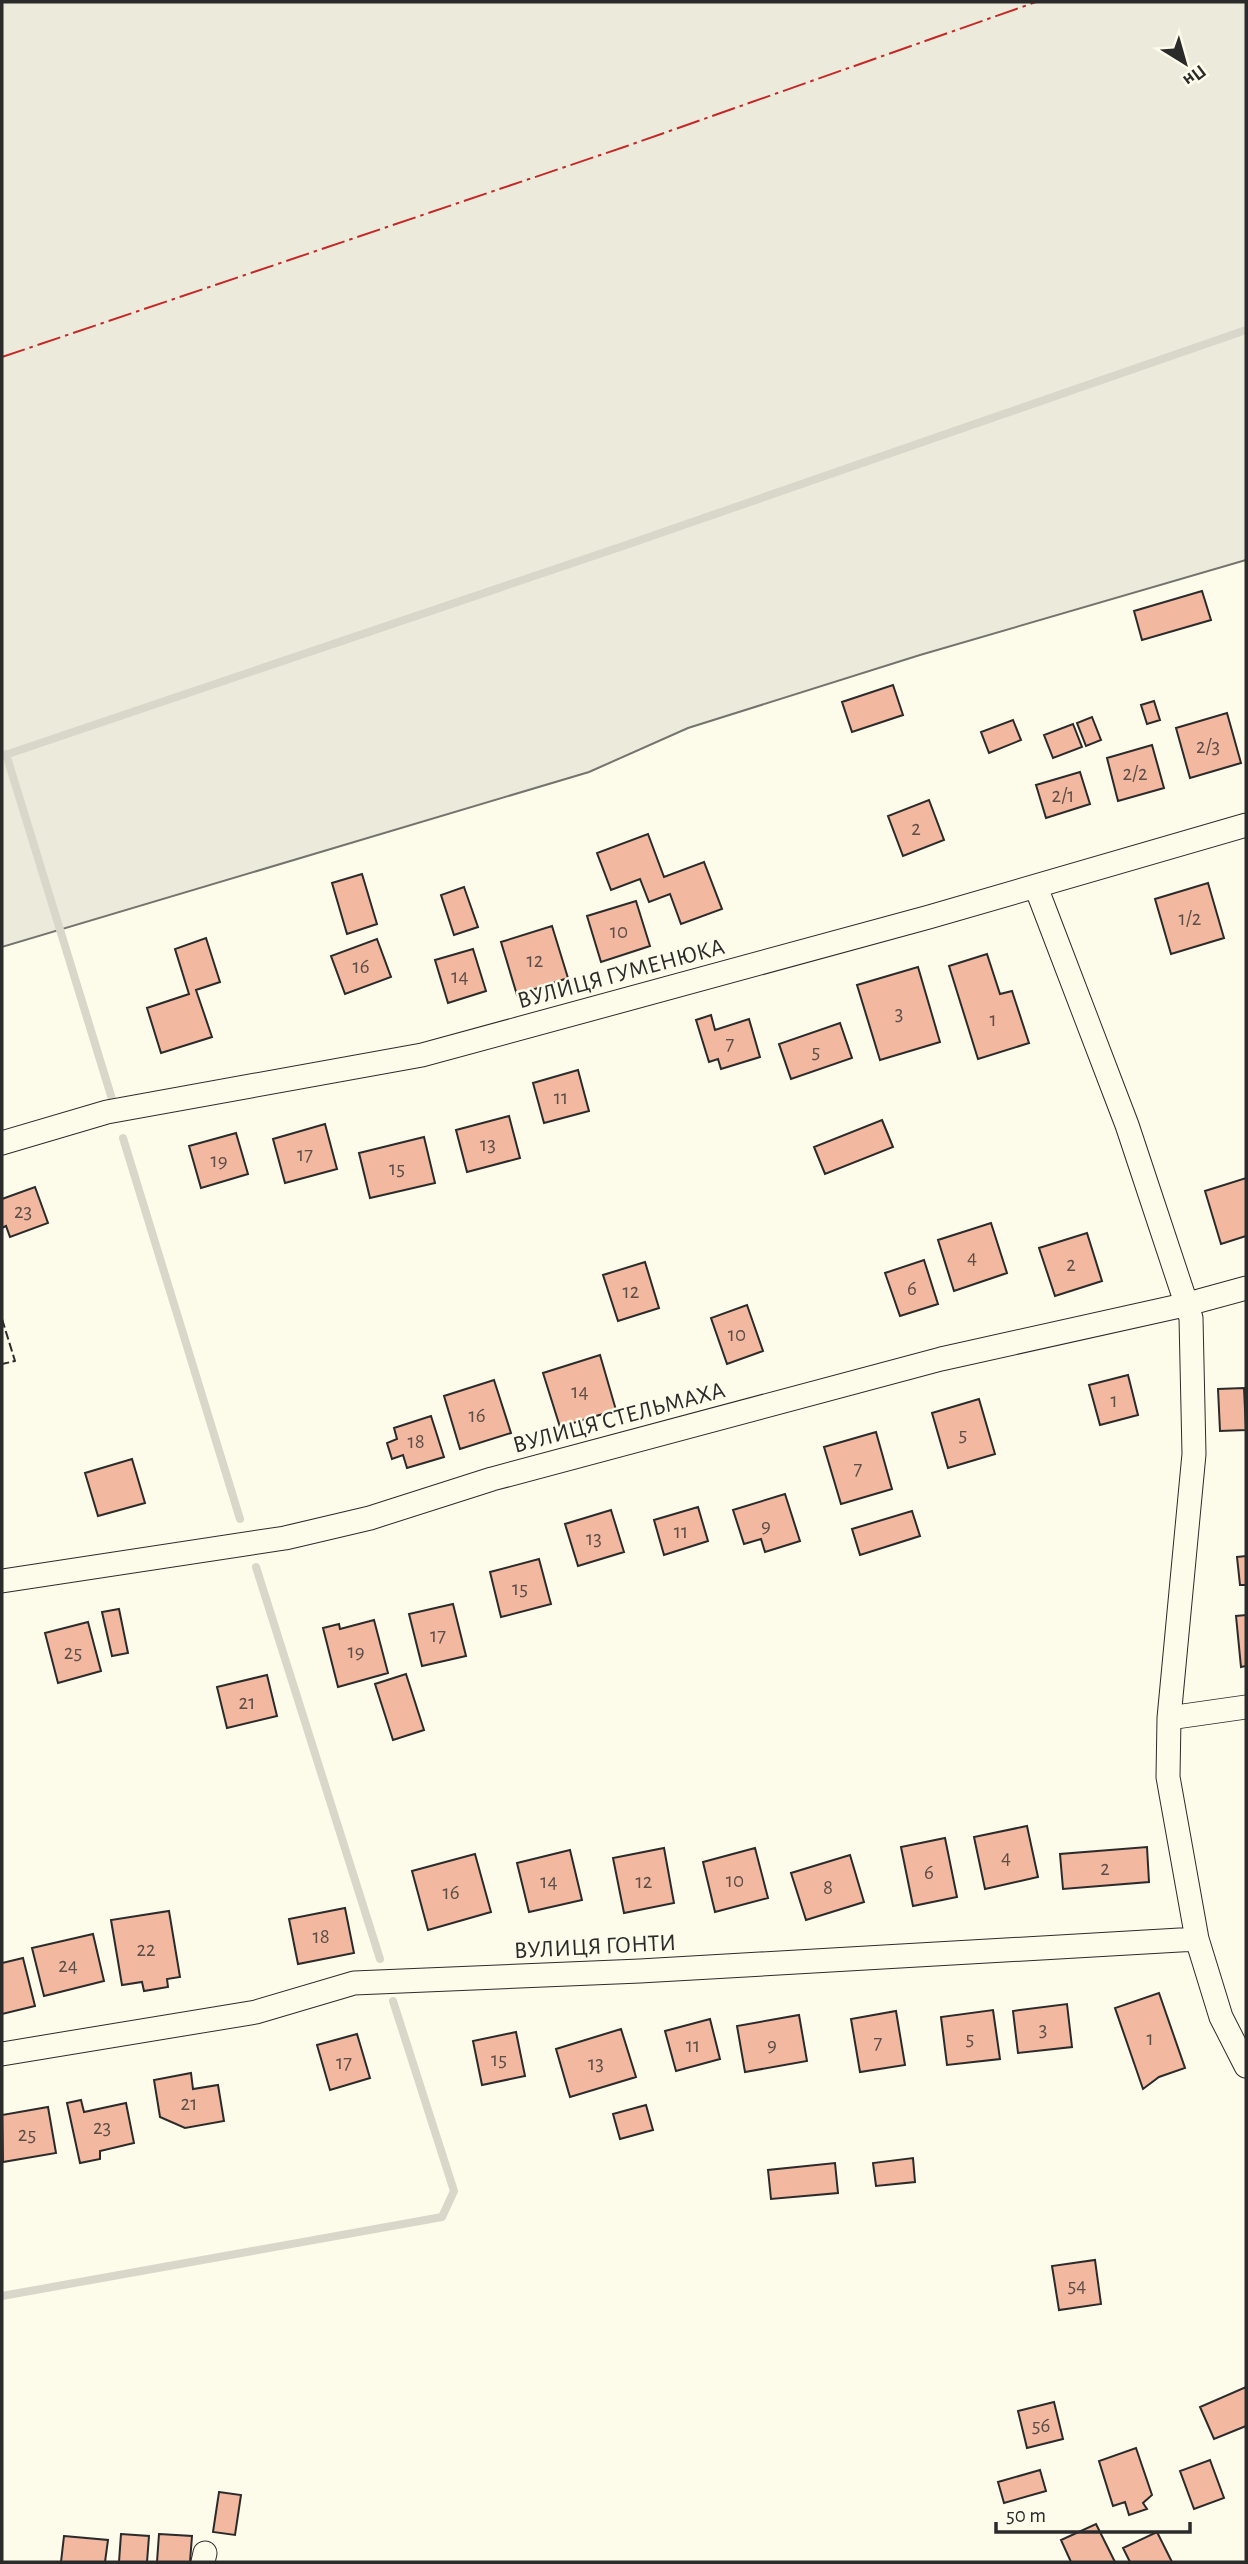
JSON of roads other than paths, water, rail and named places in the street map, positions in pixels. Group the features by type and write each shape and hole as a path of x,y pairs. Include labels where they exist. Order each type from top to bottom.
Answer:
{"street":[{"name":"ВУЛИЦЯ ГУМЕНЮКА","path":"2,1143 107,1112 422,1055 1036,887 1246,825"},
{"path":"1036,887 1127,1125 1184,1305 1191,1318 1194,1454 1169,1718 1168,1777 1197,1939 1221,2017 1246,2066"},
{"name":"ВУЛИЦЯ СТЕЛЬМАХА","path":"2,1581 285,1538 370,1518 492,1479 941,1359 1184,1305 1246,1288"},
{"path":"1169,1718 1246,1707"},
{"name":"ВУЛИЦЯ ГОНТИ","path":"2,2054 256,2012 354,1983 640,1971 1197,1939"}],"waterway":[{"path":"2,756 626,545 1246,330"},
{"path":"6,754 112,1099"},
{"path":"123,1138 240,1519"},
{"path":"256,1567 380,1959"},
{"path":"2,2296 442,2217 454,2191 393,2001"}]}
